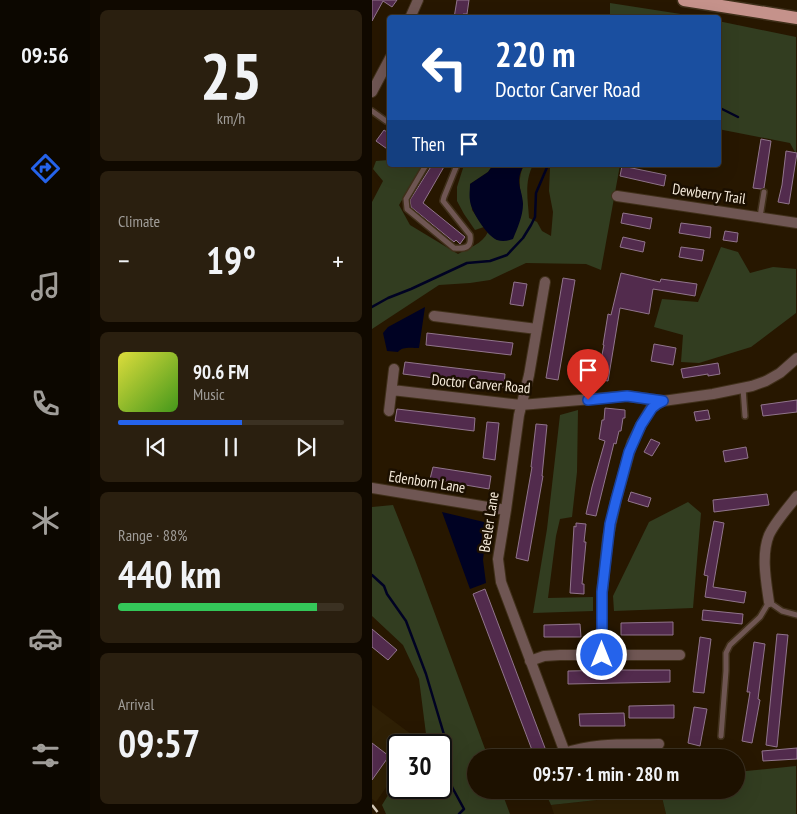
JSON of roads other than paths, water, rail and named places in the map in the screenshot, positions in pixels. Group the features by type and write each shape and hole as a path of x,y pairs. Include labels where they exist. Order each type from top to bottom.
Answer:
{"main road":[{"path":"684,0 796,18"}],"street":[{"path":"411,15 418,0"},
{"path":"372,92 387,65"},
{"name":"Dewberry Trail","path":"617,196 796,223"},
{"name":"Beeler Lane","path":"545,282 529,375 521,405 498,568 500,582 564,749"},
{"path":"434,316 537,329"},
{"name":"Doctor Carver Road","path":"392,390 521,405 627,396 663,401 713,394 766,381 780,373 796,358"},
{"path":"389,412 394,368"},
{"path":"602,655 602,592 609,530 614,508 632,443 652,408 663,401"},
{"name":"Edenborn Lane","path":"372,488 506,510"},
{"path":"769,602 765,574 766,545 774,527 796,496"},
{"path":"530,661 550,655 680,655"},
{"path":"581,749 589,746 604,745 659,744"}],"lane":[{"path":"372,111 387,119"},
{"path":"425,167 406,199 406,210 454,248 463,249 471,241 470,235 443,201 456,167"},
{"path":"760,217 764,192"},
{"path":"743,388 745,416"},
{"path":"720,736 726,653 730,645 760,617 769,602 782,610 796,615"}],"water":[{"path":"492,167 523,167 519,176 523,204 522,213 513,239 507,241 493,238 484,229 471,205 470,184 488,172"},
{"path":"425,307 419,348 405,348 398,352 387,351 383,333 388,327"},
{"path":"442,512 484,522 487,526 483,560 486,583 470,589"}],"waterway":[{"path":"721,108 738,117"},
{"path":"372,307 467,263 490,261 507,255 523,238 535,217 536,193 547,167"},
{"path":"372,575 384,586 387,594 406,621 426,674 448,748 452,787 464,809 459,814"}],"railway":[{"path":"372,805 379,814"}]}
